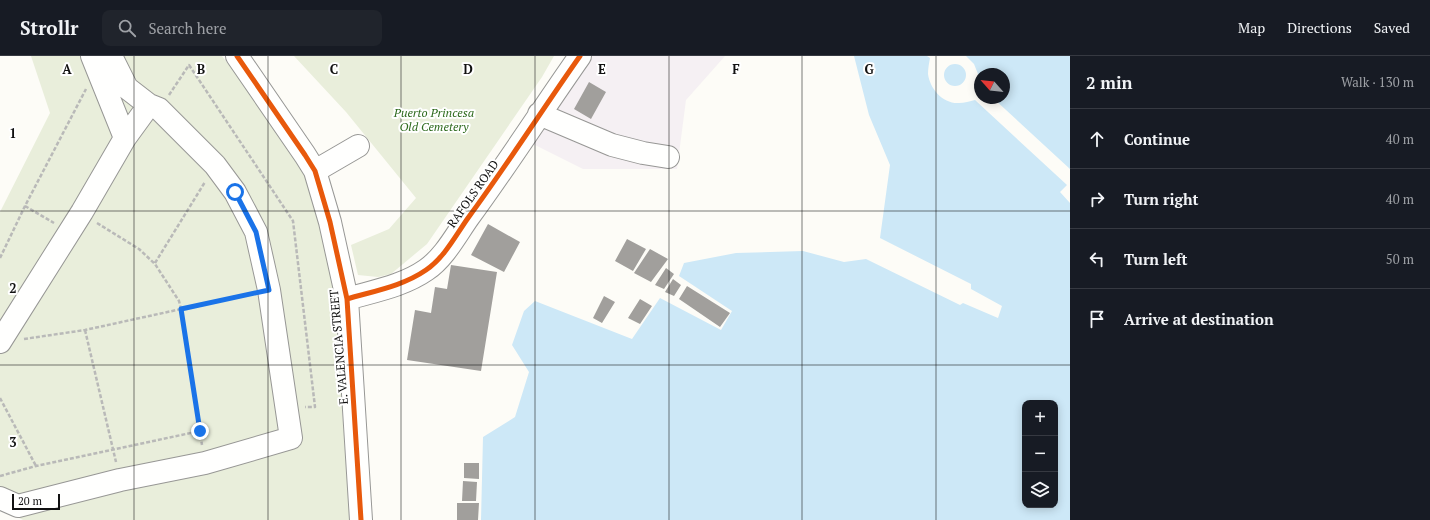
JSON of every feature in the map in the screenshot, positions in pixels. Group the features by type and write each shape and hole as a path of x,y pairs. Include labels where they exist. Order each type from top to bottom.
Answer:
{"street":[{"path":"100,56 102,80 125,138"},
{"path":"0,498 18,506 120,480 204,463 291,438 269,290 256,232 235,192 215,165 154,107 127,88 100,56"},
{"name":"E. VALENCIA STREET","path":"237,56 315,171 330,222 347,299 361,520"},
{"name":"RAFOLS ROAD","path":"347,299 404,283 427,270 441,256 580,56"},
{"path":"0,342 82,212 125,138 154,107"},
{"path":"539,114 612,145 643,153 668,157"},
{"path":"315,171 358,146"}],"path":[{"path":"154,107 189,65 293,221 315,407 287,408"},
{"path":"0,258 88,84 102,80"},
{"path":"155,264 215,165"},
{"path":"25,206 69,232"},
{"path":"82,212 138,250 155,264 179,301 204,463"},
{"path":"25,332 21,339 85,330 269,290"},
{"path":"85,330 120,480"},
{"path":"0,398 36,466"},
{"path":"0,476 36,466 200,431"}],"shaded area":[{"path":"589,56 725,56 686,100 677,169 583,169 533,144"}],"green space":[{"path":"31,56 222,56 286,139 308,181 320,222 334,294 350,520 23,520 0,508 0,212 50,113"},
{"name":"Puerto Princesa Old Cemetery","path":"294,56 554,56 542,77 427,244 391,274 378,277 358,275 351,245 389,229 416,198 346,112"}],"water":[{"path":"854,56 927,56 930,58 928,72 929,80 934,90 938,94 953,103 963,103 974,100 974,104 979,104 1067,185 1060,192 1070,203 1070,520 481,520 483,437 515,417 529,372 512,345 524,311 535,301 632,339 660,298 721,330 732,311 679,276 684,263 736,253 803,251 844,262 866,259 960,305 963,303 998,318 1002,306 971,289 971,284 880,238 890,165 869,115"},
{"path":"966,56 1070,56 1070,169 1000,104 1010,104 1010,68 976,68 974,64"},
{"path":"955,64 963,67 966,75 963,83 955,86 947,83 944,75 947,67"}],"building":[{"path":"589,82 606,92 591,119 574,109"},
{"path":"488,224 520,242 504,272 471,255"},
{"path":"627,239 646,249 633,271 615,261"},
{"path":"650,249 668,259 651,282 634,273"},
{"path":"451,265 497,272 481,371 407,360 415,310 431,313 435,287 447,289"},
{"path":"666,268 674,274 664,289 655,285"},
{"path":"673,279 681,285 674,296 665,292"},
{"path":"687,286 730,313 720,327 679,299"},
{"path":"604,296 615,302 602,323 593,318"},
{"path":"640,299 652,306 640,324 628,318"},
{"path":"464,463 479,463 479,479 464,478"},
{"path":"463,481 477,482 476,501 462,501"},
{"path":"457,503 479,503 478,520 457,520"}],"cycle path":[{"path":"237,56 315,171 330,222 347,299 361,520"},
{"path":"347,299 388,288 408,280 426,270 438,259 449,246 497,178 580,56"}],"route":[{"path":"200,431 181,309 269,290 256,232 235,192"}]}
